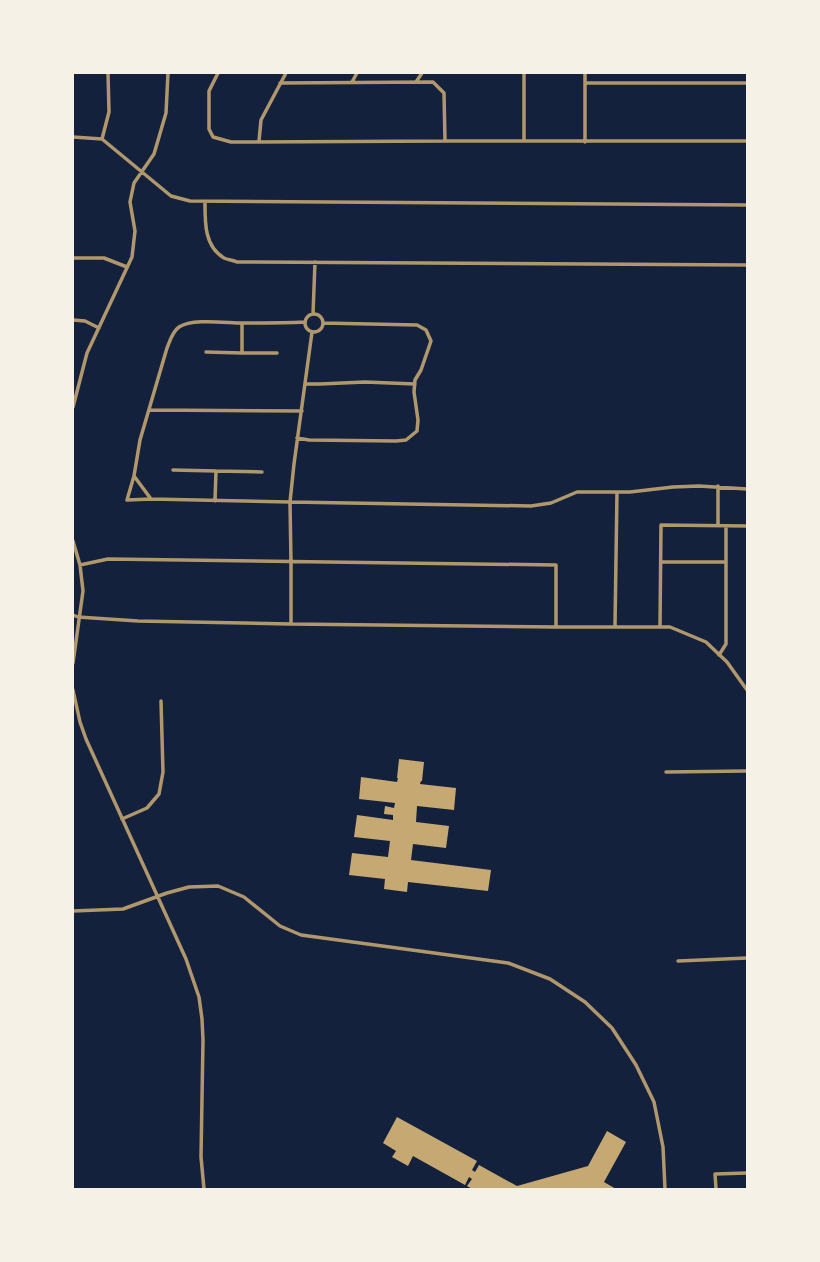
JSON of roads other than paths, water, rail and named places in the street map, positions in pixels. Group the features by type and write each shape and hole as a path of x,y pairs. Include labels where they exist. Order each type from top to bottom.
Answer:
{"street":[{"path":"102,140 109,112 108,73"},
{"path":"73,407 87,354 132,258 136,231 130,202 134,183 154,154 166,113 168,73"},
{"path":"218,73 209,91 209,129 212,137 230,142 747,141"},
{"path":"259,141 261,120 286,73"},
{"path":"352,82 356,73"},
{"path":"416,82 422,73"},
{"path":"524,73 524,141"},
{"path":"585,73 585,142"},
{"path":"280,83 433,82 444,93 445,141"},
{"path":"585,83 747,83"},
{"path":"73,137 102,140 171,196 190,201 747,205"},
{"path":"205,202 205,226 208,239 214,249 224,258 236,262 747,265"},
{"path":"73,258 104,258 127,267"},
{"path":"313,314 315,262"},
{"path":"313,314 320,316 323,323 320,330 317,332 312,332 308,331 304,322 307,317 313,314"},
{"path":"73,320 85,321 99,328"},
{"path":"304,322 207,322 186,324 178,327 167,348 140,440 134,476 127,500 151,499 532,506 552,503 577,492 630,492 673,487 699,486 747,489"},
{"path":"242,323 242,353"},
{"path":"297,438 309,440 396,441 406,440 417,431 418,420 414,392 415,380 421,370 431,341 426,330 417,325 323,323"},
{"path":"291,624 290,502 297,438 306,384 312,332"},
{"path":"206,352 277,353"},
{"path":"306,384 365,382 415,384"},
{"path":"73,384 79,385"},
{"path":"149,410 302,412"},
{"path":"173,470 262,472"},
{"path":"215,501 216,471"},
{"path":"134,476 151,499"},
{"path":"718,486 718,526"},
{"path":"615,626 617,492"},
{"path":"660,627 661,525 747,526"},
{"path":"719,655 726,644 726,526"},
{"path":"73,542 80,565 83,592 78,617 73,663"},
{"path":"80,565 108,559 556,565 556,627"},
{"path":"661,562 726,562"},
{"path":"73,615 78,617 138,621 556,627 670,627 706,642 728,662 747,690"},
{"path":"73,690 80,722 86,740 186,960 199,997 203,1040 201,1157 204,1189"},
{"path":"122,819 146,808 159,794 163,772 161,701"},
{"path":"666,772 747,771"},
{"path":"73,911 123,909 167,893 189,887 218,886 244,897 280,926 301,935 508,963 550,979 585,1002 612,1028 636,1065 654,1102 663,1147 665,1189"},
{"path":"678,961 747,958"},
{"path":"716,1189 716,1174 747,1173"}]}
